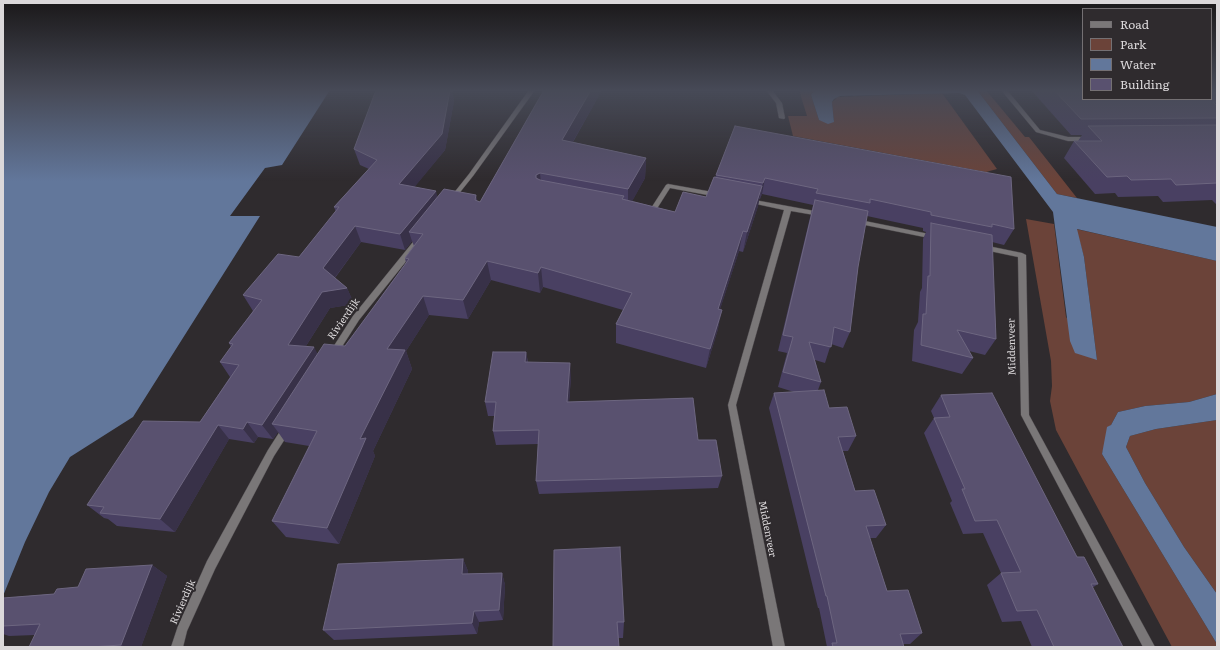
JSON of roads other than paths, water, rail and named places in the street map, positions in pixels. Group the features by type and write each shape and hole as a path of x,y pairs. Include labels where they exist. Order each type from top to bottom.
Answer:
{"street":[{"path":"446,206 471,175 510,120"},
{"path":"1030,120 1038,130 1068,139 1099,139"},
{"path":"641,216 649,217 668,186 726,197"},
{"path":"742,200 827,216"},
{"name":"Middenveer","path":"779,647 732,405 788,208"},
{"path":"850,220 944,239"},
{"name":"Rivierdijk","path":"330,358 356,318 426,231"},
{"name":"Middenveer","path":"975,245 1022,255 1025,415 1149,647"},
{"name":"Rivierdijk","path":"177,647 182,630 211,565 271,453 292,419"}],"water":[{"path":"3,120 311,120 282,165 265,168 230,216 260,216 133,417 70,457 49,492 25,542 3,596"},
{"path":"820,120 834,120 834,122 828,124"},
{"path":"984,120 1000,120 1057,194 1217,227 1217,261 1077,229 1084,257 1097,360 1075,353 1070,341 1053,212"},
{"path":"1217,394 1217,420 1156,429 1130,436 1126,447 1145,483 1184,547 1217,594 1217,644 1102,454 1107,427 1111,425 1118,412 1145,406 1189,402"}]}
